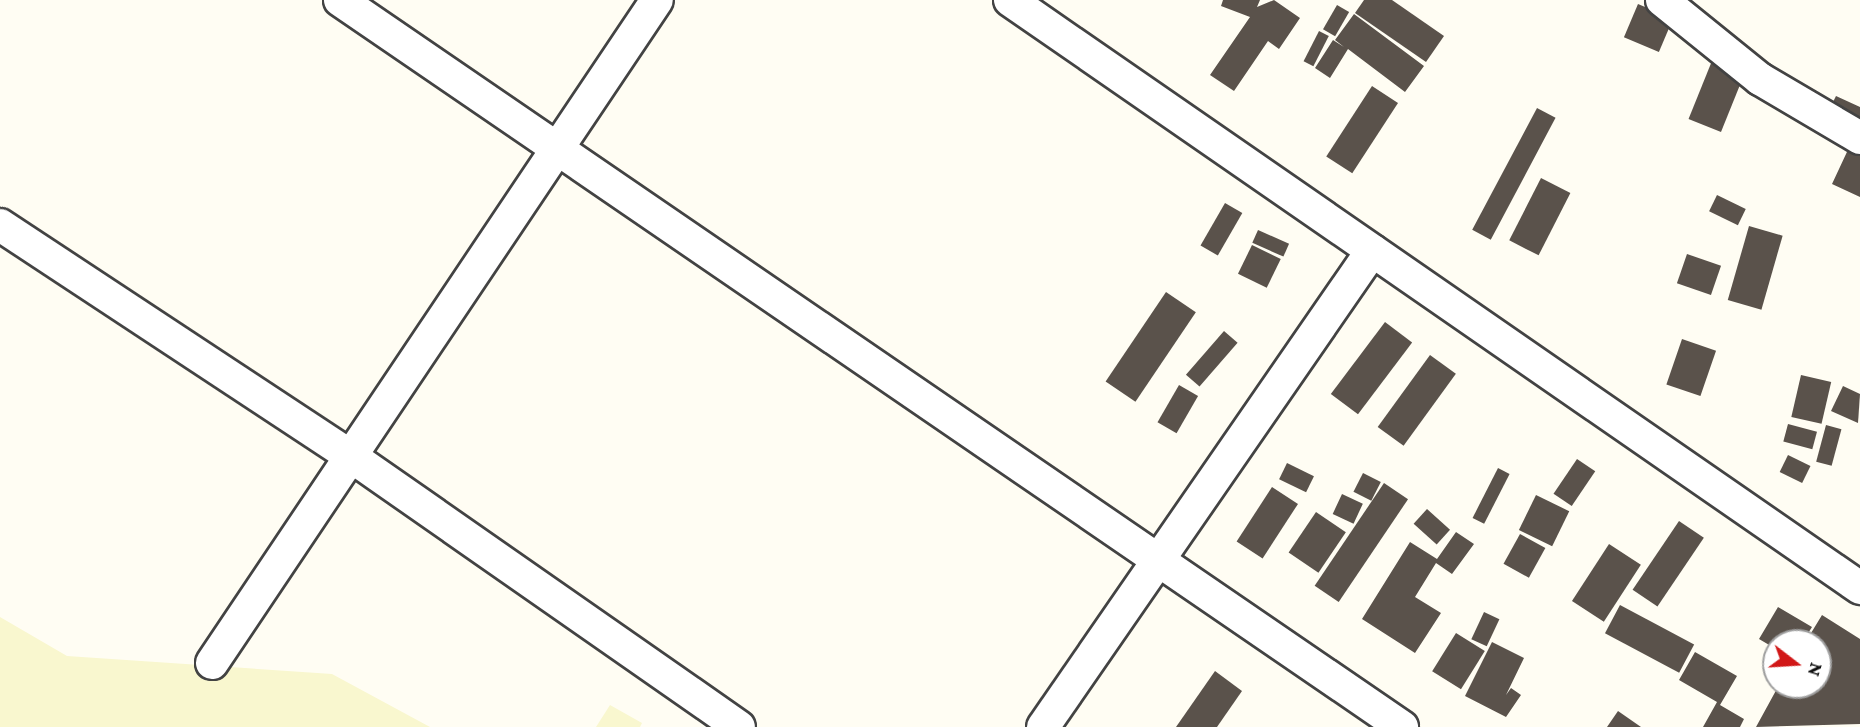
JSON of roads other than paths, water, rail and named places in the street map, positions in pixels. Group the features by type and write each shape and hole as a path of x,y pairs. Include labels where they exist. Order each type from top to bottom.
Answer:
{"street":[{"path":"340,0 560,148 1402,727"},
{"path":"212,663 355,459 657,0"},
{"path":"1010,0 1860,589"},
{"path":"1662,0 1760,79 1860,138"},
{"path":"0,225 355,459 739,727"},
{"path":"1043,727 1372,251"}]}
